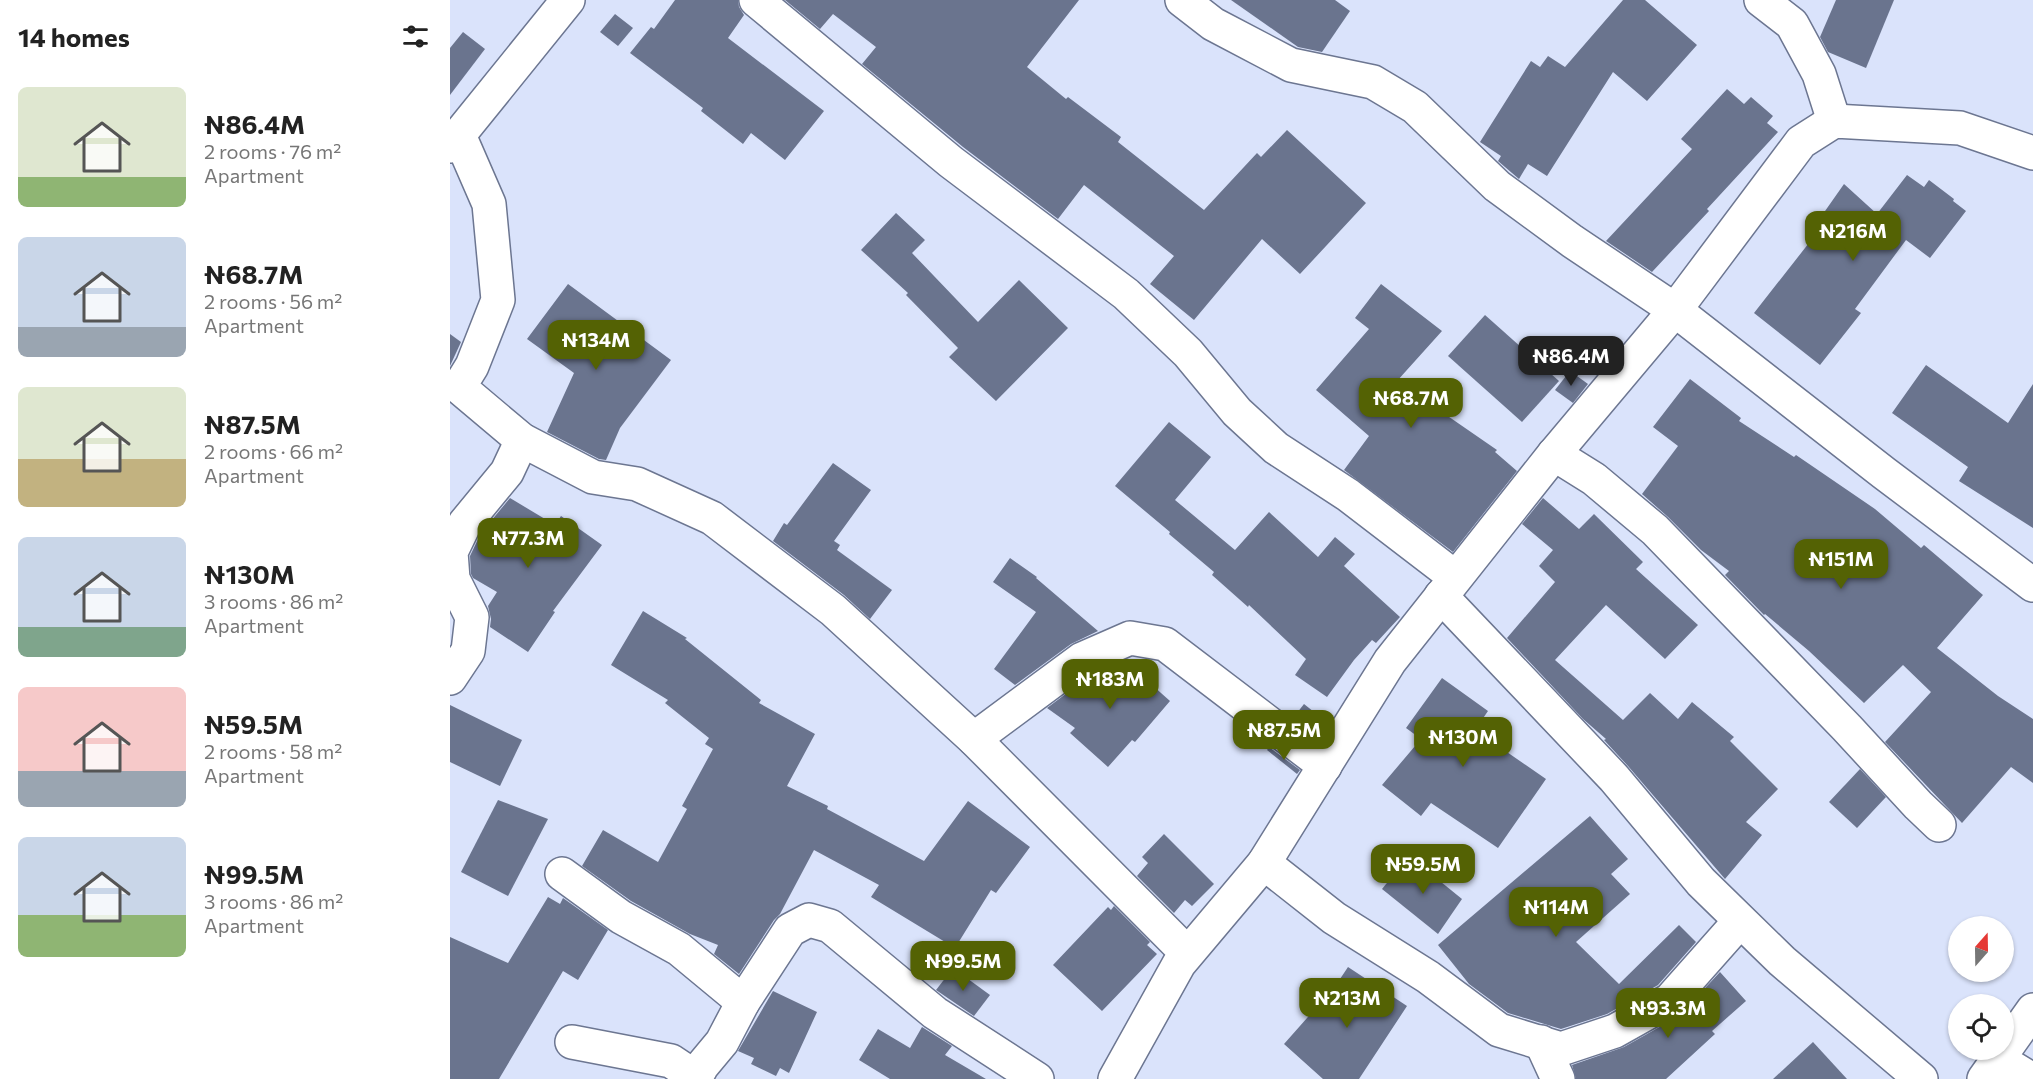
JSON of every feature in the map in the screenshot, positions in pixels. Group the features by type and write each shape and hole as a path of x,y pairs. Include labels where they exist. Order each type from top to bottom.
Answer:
{"street":[{"path":"567,0 454,140 489,204 498,300 472,366 454,385 522,440 593,477 637,484 712,518 833,610 974,739 1187,953"},
{"path":"756,0 951,162 1126,294 1188,353 1237,412 1276,448 1348,495 1448,586 1701,882 1782,961 1921,1079"},
{"path":"1182,0 1213,24 1291,65 1373,82 1415,107 1497,186 1572,241 1675,310 1884,473 2033,585"},
{"path":"1761,0 1792,24 1819,74 1834,121"},
{"path":"1115,1079 1179,964 1264,863 1390,661 1554,454 1675,310 1801,142 1834,121 1960,128 2033,153"},
{"path":"450,678 468,651 472,617 453,579 452,552 465,523 507,472 522,440"},
{"path":"1554,454 1594,479 1655,530 1847,728 1917,805 1940,825"},
{"path":"974,739 1082,659 1130,638 1165,644 1325,766"},
{"path":"1264,863 1334,918 1428,977 1499,1030 1561,1049 1615,1031 1670,1000 1740,921"},
{"path":"562,874 621,917 679,949 743,1002"},
{"path":"694,1079 723,1042 743,1002 790,930 809,920 830,926 935,1012 1036,1079"},
{"path":"2031,1079 1991,1069 2033,1010"},
{"path":"572,1042 671,1061 683,1069 685,1079"},
{"path":"1541,1042 1557,1079"}],"building":[{"path":"675,0 738,0 744,15 728,38 824,111 785,160 751,133 743,144 701,111 703,108 630,53 651,27 654,29"},
{"path":"785,0 1079,0 1027,67 1066,99 1068,97 1121,137 1118,142 1204,210 1257,153 1261,157 1287,130 1366,203 1300,274 1262,239 1194,320 1150,284 1174,256 1084,185 1058,219 963,147 862,64 876,47 833,14 820,29"},
{"path":"1231,0 1335,0 1350,11 1322,52 1298,47"},
{"path":"1623,0 1645,0 1697,45 1647,101 1613,72 1547,176 1528,164 1519,179 1498,161 1501,156 1480,142 1531,61 1540,67 1548,56 1565,67"},
{"path":"1836,0 1894,0 1866,68 1828,52 1820,37"},
{"path":"615,14 633,28 618,46 600,32"},
{"path":"463,32 485,49 450,95 450,48"},
{"path":"1727,89 1744,104 1751,97 1773,116 1767,123 1778,132 1652,272 1606,241 1692,149 1681,139"},
{"path":"1907,175 1924,187 1929,180 1966,211 1930,258 1906,240 1855,309 1861,313 1820,365 1754,313 1816,234 1811,231 1844,184 1877,214"},
{"path":"896,213 925,240 912,253 978,322 1019,280 1068,328 996,401 949,357 958,348 906,295 908,293 861,250"},
{"path":"568,284 671,360 620,428 606,460 599,459 547,432 574,373 527,339"},
{"path":"1381,284 1442,331 1397,381 1497,450 1495,452 1517,471 1453,552 1344,470 1369,436 1316,390 1369,329 1355,318"},
{"path":"1485,315 1559,381 1522,422 1448,356"},
{"path":"450,334 461,342 450,366"},
{"path":"1926,365 2008,423 2033,384 2033,528 1959,481 1968,467 1892,413"},
{"path":"1570,371 1588,384 1573,403 1555,390"},
{"path":"1690,379 1741,418 1739,421 1794,457 1796,455 1875,509 1921,548 1924,545 1983,595 1937,648 1998,696 2033,719 2033,783 2011,767 1962,823 1885,742 1931,692 1903,665 1864,703 1809,651 1764,615 1725,575 1729,571 1701,550 1642,494 1678,446 1653,427"},
{"path":"1169,422 1211,457 1175,500 1235,550 1269,512 1318,557 1335,537 1355,554 1344,566 1400,617 1376,643 1372,640 1327,697 1295,675 1306,659 1249,605 1248,607 1212,575 1214,572 1169,534 1170,532 1115,486"},
{"path":"833,463 871,490 834,541 840,545 837,550 892,590 870,619 844,595 773,541 784,523 787,525"},
{"path":"510,498 555,525 561,516 602,545 553,611 555,612 528,652 490,627 488,606 497,592 473,578 471,574 470,556 481,533"},
{"path":"1543,498 1579,529 1594,514 1643,562 1636,569 1698,625 1665,659 1606,605 1555,660 1623,720 1650,693 1678,719 1692,702 1734,737 1730,741 1778,789 1746,822 1762,835 1725,879 1604,740 1606,739 1583,719 1507,638 1555,582 1539,566 1553,550 1522,524"},
{"path":"1010,558 1037,577 1098,631 1071,644 1015,685 994,669 1036,612 993,582"},
{"path":"643,611 687,638 685,639 761,700 759,703 815,734 787,786 828,806 827,809 924,861 968,801 1030,847 996,893 991,890 955,948 871,897 879,885 814,850 780,914 739,974 714,954 718,945 690,934 631,901 582,866 603,830 658,862 687,809 682,806 713,749 705,744 709,738 665,703 668,700 611,665"},
{"path":"1125,661 1170,701 1135,742 1132,740 1108,767 1070,733 1075,728 1047,708 1091,675"},
{"path":"1442,678 1488,711 1475,730 1546,779 1498,848 1431,803 1421,816 1382,785 1421,739 1406,728"},
{"path":"1304,704 1329,724 1320,738 1293,718"},
{"path":"450,705 522,740 500,786 450,762"},
{"path":"1269,747 1300,770 1297,774 1267,750"},
{"path":"1860,769 1886,797 1857,828 1829,802"},
{"path":"498,800 548,819 508,896 461,872"},
{"path":"1590,816 1628,859 1611,874 1630,894 1576,942 1619,984 1679,925 1696,942 1658,985 1607,1014 1561,1029 1508,1013 1469,984 1438,945"},
{"path":"1164,834 1214,884 1192,906 1185,900 1174,913 1137,876 1148,863 1142,857"},
{"path":"1409,856 1462,899 1438,934 1382,889"},
{"path":"548,897 560,904 563,898 608,930 578,980 563,971 499,1079 450,1079 450,937 508,963"},
{"path":"1114,906 1150,942 1147,945 1157,954 1102,1011 1053,965 1108,907 1111,910"},
{"path":"1348,967 1407,1006 1359,1079 1323,1079 1284,1044 1315,1009 1318,1012"},
{"path":"953,968 990,995 974,1016 936,990"},
{"path":"1720,972 1746,1001 1712,1031 1715,1034 1666,1079 1576,1079 1572,1065 1624,1047 1679,1016"},
{"path":"773,991 817,1012 789,1073 780,1068 776,1076 751,1064 754,1058 738,1051"},
{"path":"922,1027 952,1046 945,1055 986,1079 890,1079 859,1060 878,1029 910,1048"},
{"path":"1813,1042 1847,1079 1773,1079"}]}
